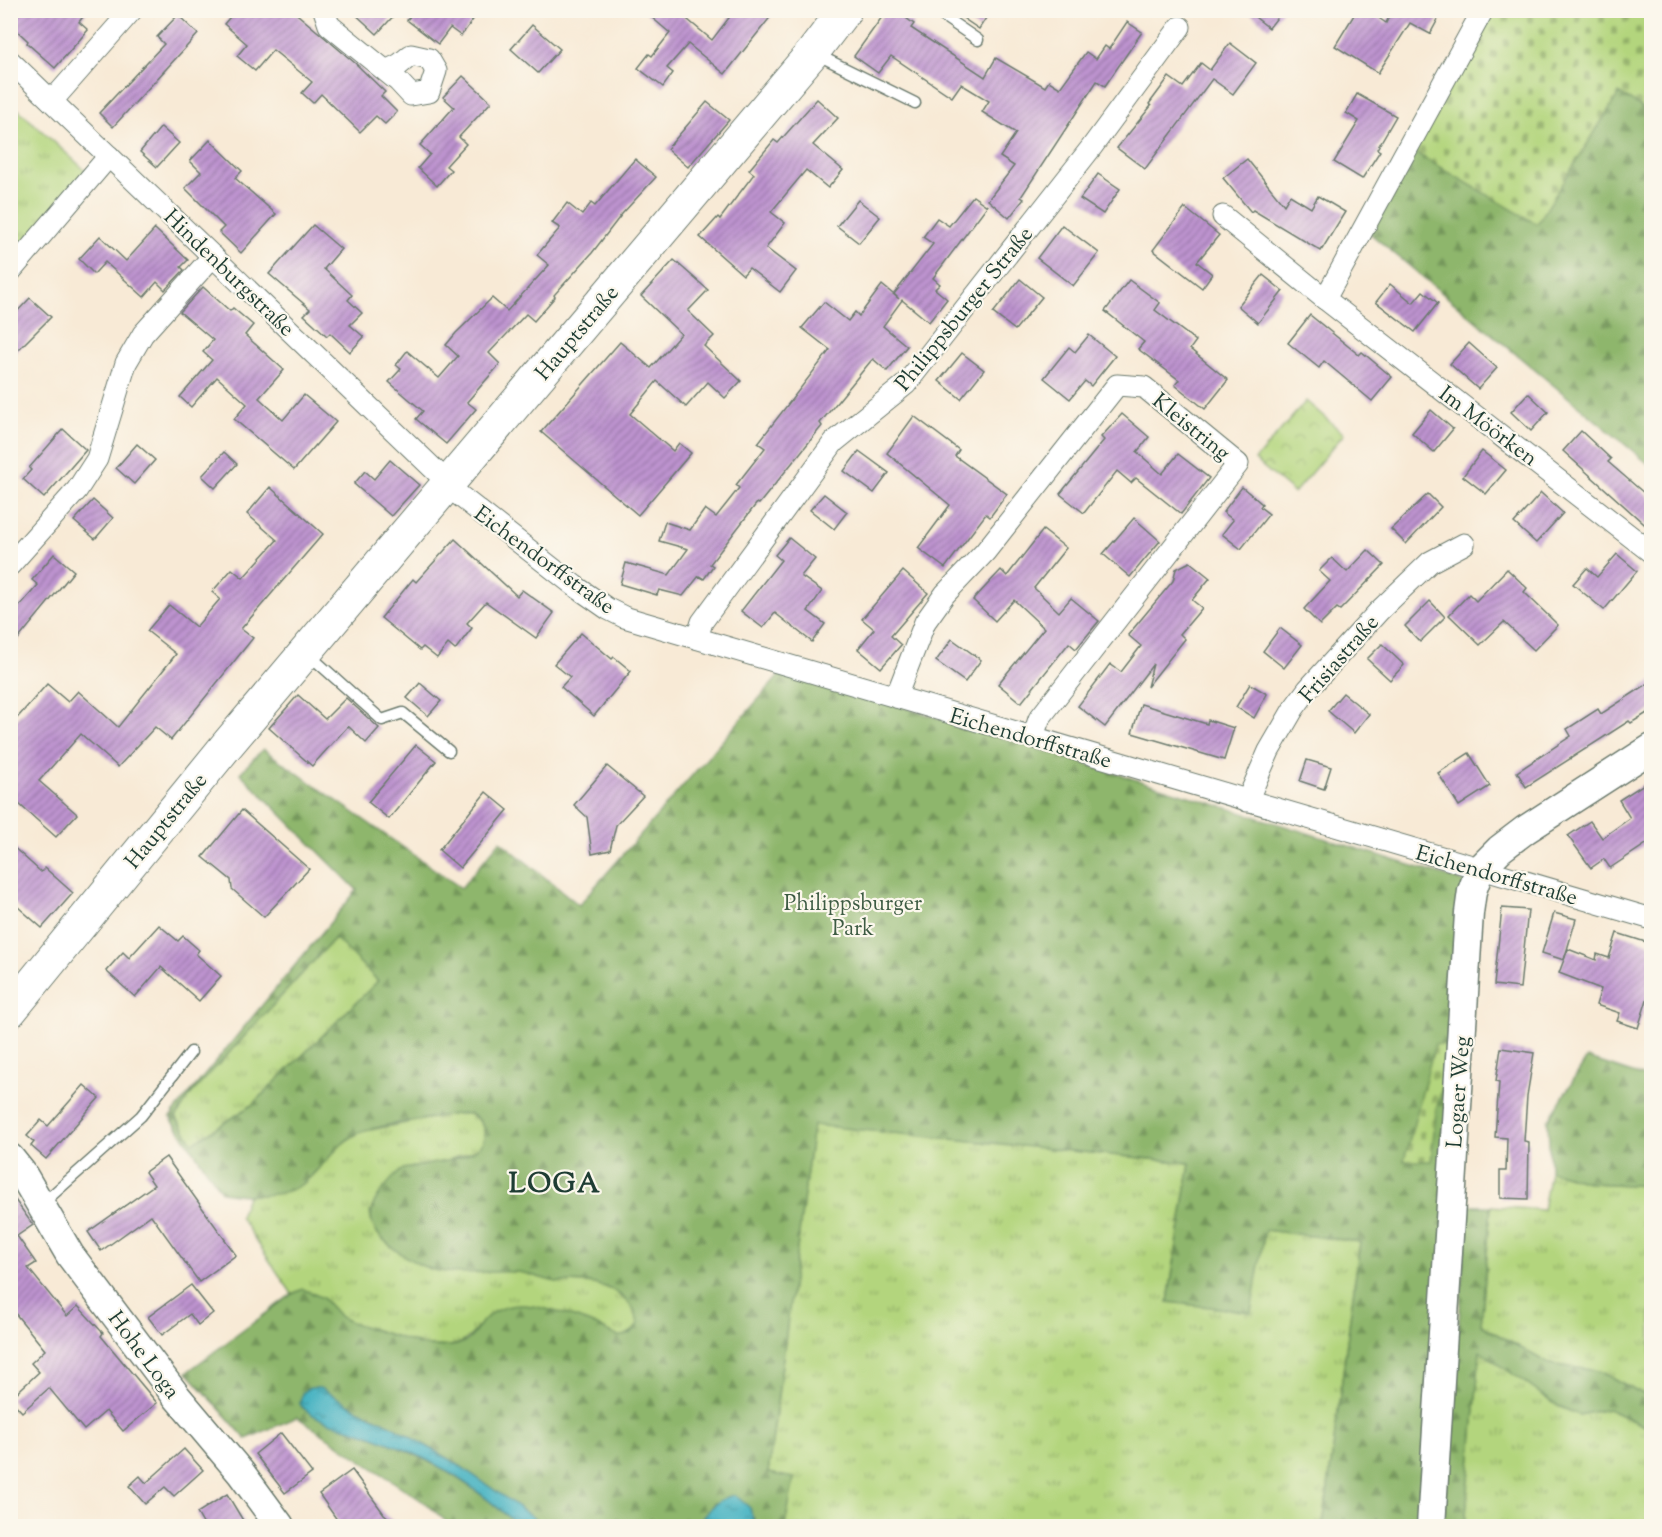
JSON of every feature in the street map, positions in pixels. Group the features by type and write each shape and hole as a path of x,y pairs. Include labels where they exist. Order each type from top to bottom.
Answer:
{"main road":[{"name":"Hauptstraße","path":"19,1000 113,882 813,52 845,10"}],"street":[{"path":"52,101 132,10"},
{"path":"324,10 329,25 386,71"},
{"path":"1324,300 1483,10"},
{"name":"Philippsburger Straße","path":"697,638 702,622 834,442 906,384 1091,148 1180,27"},
{"name":"Hindenburgstraße","path":"10,61 442,477 446,485"},
{"path":"10,272 109,156"},
{"name":"Im Möörken","path":"1223,216 1324,300 1652,553"},
{"path":"10,565 77,490 97,459 126,363 143,334 213,256"},
{"name":"Kleistring","path":"896,697 925,622 945,594 985,552 1117,385 1144,387 1238,464 1039,719 1033,738"},
{"name":"Eichendorffstraße","path":"446,485 575,586 624,617 1652,919"},
{"name":"Frisiastraße","path":"1247,801 1269,751 1308,689 1378,611 1430,562 1464,544"},
{"name":"Logaer Weg","path":"1431,1527 1468,914 1472,891 1480,870 1500,849 1525,830 1652,748"},
{"name":"Hohe Loga","path":"10,1141 16,1166 77,1264 177,1397 242,1473 280,1527"}],"lane":[{"path":"934,10 978,40"},
{"path":"813,52 915,103"},
{"path":"305,652 382,720 403,712 449,751"},
{"path":"40,1206 141,1116 191,1052"}],"green space":[{"path":"1489,11 1651,11 1651,113 1619,93 1537,224 1409,149"},
{"path":"1619,93 1651,113 1651,466 1366,230 1409,149 1537,224"},
{"path":"11,103 86,171 11,259"},
{"path":"1306,401 1344,434 1294,493 1255,460"},
{"name":"Philippsburger Park","path":"784,670 1468,883 1423,1526 1323,1526 1360,1242 1265,1230 1251,1312 1168,1302 1190,1163 813,1125 768,1473 794,1478 785,1526 755,1526 754,1518 714,1503 698,1526 543,1526 460,1466 391,1425 357,1409 303,1408 332,1423 403,1449 438,1467 472,1488 518,1526 451,1526 428,1505 297,1417 246,1439 187,1372 292,1294 303,1289 323,1298 340,1317 350,1322 428,1346 446,1347 463,1343 472,1336 487,1317 499,1310 519,1305 556,1311 589,1322 617,1336 629,1334 638,1324 634,1310 624,1298 605,1287 588,1283 557,1282 517,1272 458,1273 434,1270 401,1254 378,1234 371,1219 371,1211 381,1192 397,1174 403,1169 463,1156 482,1144 483,1128 478,1118 473,1115 451,1115 394,1124 362,1132 343,1144 305,1182 284,1192 242,1195 222,1192 170,1117 357,890 240,773 263,749 461,888 500,841 579,905","holes":["335,938 378,981 252,1105 193,1143 176,1117 191,1094","1435,1045 1453,1046 1436,1110 1431,1161 1404,1161"]},
{"path":"336,937 378,981 252,1105 193,1144 176,1117 191,1094"},
{"path":"1435,1044 1454,1046 1436,1110 1431,1161 1404,1161"},
{"path":"1587,1058 1651,1079 1651,1186 1591,1183 1550,1171 1548,1121"},
{"path":"468,1113 483,1127 485,1137 480,1146 451,1159 417,1179 370,1212 377,1233 387,1243 420,1265 521,1272 553,1281 597,1284 613,1290 632,1306 637,1315 638,1324 635,1330 622,1337 616,1336 595,1325 535,1307 490,1314 468,1337 456,1345 422,1345 350,1322 340,1317 323,1298 303,1289 292,1294 240,1217 247,1196 292,1189 303,1184 344,1142 360,1132"},
{"path":"813,1124 1190,1163 1168,1301 1265,1230 1360,1242 1323,1526 785,1526 793,1478 768,1473"},
{"path":"1550,1171 1591,1183 1651,1186 1651,1398 1599,1371 1549,1364 1481,1325 1491,1206 1543,1210"},
{"path":"1468,1206 1491,1206 1481,1325 1549,1364 1599,1371 1651,1398 1651,1429 1608,1409 1579,1415 1558,1406 1480,1351 1465,1526 1443,1526"},
{"path":"1480,1350 1558,1406 1579,1415 1608,1409 1651,1429 1651,1526 1465,1526"}],"water":[{"path":"310,1388 320,1388 391,1425 460,1466 543,1526 518,1526 469,1485 428,1460 392,1444 327,1421 305,1410 300,1404 302,1393"},
{"path":"735,1495 750,1508 755,1526 698,1526 713,1506"}],"building":[{"path":"10,10 88,10 79,22 88,30 55,68 10,24"},
{"path":"236,10 292,10 355,63 385,92 381,96 397,112 385,124 376,116 360,132 321,94 313,103 302,93 312,82 273,50 255,71 237,56 247,44 224,24"},
{"path":"351,10 399,10 377,34"},
{"path":"415,10 466,10 475,17 461,36 450,28 438,44 407,20"},
{"path":"643,10 676,10 712,40 735,10 776,10 725,74 688,44 667,68 673,73 663,87 638,68 649,54 652,56 670,33"},
{"path":"887,10 895,10 914,24 911,28 985,77 996,58 1045,87 1049,81 1060,88 1086,52 1096,59 1105,46 1109,49 1127,22 1142,32 1105,86 1097,81 1021,197 1024,199 1009,218 988,200 1014,166 1000,157 1016,133 982,112 989,101 961,84 952,97 891,56 878,73 854,56"},
{"path":"951,10 991,10 979,29"},
{"path":"1246,10 1283,10 1269,28"},
{"path":"1357,10 1367,10 1386,23 1391,13 1386,10 1443,10 1430,34 1410,23 1378,73 1335,46"},
{"path":"178,15 198,34 113,127 99,113 164,44 157,37"},
{"path":"532,25 560,49 538,73 511,49"},
{"path":"1230,43 1256,63 1233,94 1212,79 1145,169 1117,148 1151,106 1149,104 1169,77 1183,87 1201,63 1210,70"},
{"path":"463,76 491,102 459,137 466,144 446,166 451,170 437,186 418,168 430,154 420,145 454,107 443,97"},
{"path":"1357,94 1396,116 1377,149 1380,151 1362,179 1334,162 1359,121 1346,113"},
{"path":"817,99 838,118 813,145 843,170 828,188 806,170 771,212 785,223 766,248 796,271 780,292 749,268 743,275 700,237 718,217 720,219 754,174 749,170 774,140 778,143"},
{"path":"707,102 729,120 688,167 667,149"},
{"path":"161,127 179,143 157,167 140,152"},
{"path":"210,140 242,171 235,178 276,214 241,253 219,232 224,227 185,188 201,172 190,161"},
{"path":"635,159 656,177 622,214 534,321 526,314 489,353 500,364 467,402 476,409 446,444 416,419 423,411 389,382 401,369 396,365 407,351 439,378 458,356 446,345 456,333 492,298 507,311 549,265 537,255 560,228 552,223 567,203 582,215 591,203 595,206"},
{"path":"1247,159 1284,205 1290,195 1311,208 1318,196 1345,212 1321,251 1253,210 1251,212 1223,178"},
{"path":"1098,174 1120,189 1103,214 1080,199"},
{"path":"973,196 987,206 933,278 940,284 935,289 947,299 929,322 902,300 883,326 907,346 887,371 873,359 870,362 820,423 822,426 759,504 757,503 710,564 713,566 704,579 699,576 683,596 659,590 657,595 620,584 626,563 669,575 688,549 659,541 665,522 690,530 705,509 716,517 739,488 736,485 765,448 758,443 830,350 802,328 824,302 848,321 855,312 859,316 882,285 899,299 894,294 933,244 923,237 937,218 949,226"},
{"path":"858,200 880,217 859,243 837,226"},
{"path":"1185,208 1219,235 1197,262 1212,274 1202,288 1153,250"},
{"path":"313,225 341,249 324,269 352,295 348,300 362,313 350,325 364,337 350,352 330,333 327,336 304,315 310,309 269,274"},
{"path":"1062,225 1099,253 1073,286 1037,258"},
{"path":"155,229 188,260 181,267 184,270 165,290 157,282 144,297 105,262 94,274 79,259 100,236 126,261"},
{"path":"674,260 708,290 688,311 714,336 704,346 741,381 725,398 708,382 686,407 657,381 630,414 673,451 679,443 691,453 638,515 541,432 620,342 651,368 681,334 641,296"},
{"path":"1263,275 1283,291 1258,323 1238,306"},
{"path":"1020,279 1042,297 1015,330 993,313"},
{"path":"1129,280 1160,303 1155,310 1196,341 1190,349 1228,380 1205,409 1175,385 1179,380 1138,349 1144,342 1105,311"},
{"path":"1390,284 1413,303 1423,291 1438,303 1415,332 1376,302"},
{"path":"203,287 230,311 233,308 253,325 245,335 284,370 259,398 283,420 304,395 336,422 294,470 234,419 247,404 217,377 191,407 180,397 212,360 203,352 213,340 180,312"},
{"path":"30,298 51,317 10,358 10,319"},
{"path":"1310,315 1359,355 1362,352 1392,377 1372,401 1324,361 1319,368 1288,343"},
{"path":"1089,335 1115,356 1091,386 1085,381 1070,399 1044,378 1069,347 1075,352"},
{"path":"1469,343 1497,368 1478,389 1450,364"},
{"path":"962,353 984,370 961,399 939,381"},
{"path":"1528,393 1548,412 1531,431 1511,412"},
{"path":"1431,410 1453,429 1434,452 1412,433"},
{"path":"1122,414 1149,437 1137,452 1162,474 1178,454 1209,478 1181,514 1136,478 1131,483 1117,471 1084,513 1060,494 1104,440 1101,437"},
{"path":"914,416 959,450 955,456 1007,494 990,517 986,514 945,568 918,548 950,505 887,453"},
{"path":"63,429 86,450 44,498 23,479 31,470 29,468"},
{"path":"1581,431 1611,459 1608,462 1652,500 1652,531 1563,451"},
{"path":"137,444 155,460 134,484 116,468"},
{"path":"859,451 889,473 874,493 844,471"},
{"path":"1482,451 1506,470 1486,494 1463,476"},
{"path":"224,452 237,464 215,488 202,476"},
{"path":"390,460 419,485 391,516 354,484 365,471 374,479"},
{"path":"270,487 323,534 241,629 253,638 171,740 155,727 118,767 81,734 39,781 77,814 56,837 10,796 10,726 47,684 68,702 78,691 118,727 176,654 147,631 169,605 196,627 220,599 212,592 232,569 243,578 277,540 247,514"},
{"path":"1242,487 1262,504 1260,507 1269,514 1241,549 1222,534 1233,520 1223,512"},
{"path":"1541,493 1563,513 1536,543 1514,523"},
{"path":"824,494 847,512 834,529 810,510"},
{"path":"1428,494 1441,507 1406,544 1391,529"},
{"path":"93,500 113,518 95,539 74,521"},
{"path":"1134,518 1160,541 1130,577 1103,554"},
{"path":"1043,530 1066,548 1034,588 1059,612 1071,598 1099,621 1076,649 1069,643 1021,703 998,684 1044,628 1014,600 995,621 973,600 1001,570 1007,576"},
{"path":"789,538 815,559 801,576 822,591 808,611 825,624 812,642 775,613 763,628 741,611 781,560 775,555"},
{"path":"455,539 517,596 522,590 554,613 536,638 486,602 467,623 472,628 455,650 448,644 437,658 423,647 420,650 381,618 413,579 416,582"},
{"path":"1368,550 1384,565 1340,610 1337,608 1320,625 1304,609 1330,581 1319,571 1332,558 1347,572"},
{"path":"54,554 74,571 10,649 10,617 38,585 32,580"},
{"path":"1617,554 1637,571 1604,610 1573,584 1587,568 1597,577"},
{"path":"1190,562 1210,578 1192,600 1202,608 1180,634 1185,639 1147,687 1153,664 1105,727 1078,706 1110,664 1121,672 1141,646 1128,635 1173,581 1176,569"},
{"path":"1507,569 1527,588 1524,592 1558,625 1534,650 1504,622 1480,645 1449,615 1469,594 1476,601"},
{"path":"903,571 928,593 891,636 901,645 881,668 858,649 874,629 862,619"},
{"path":"1430,601 1445,617 1420,642 1405,626"},
{"path":"1280,628 1302,645 1284,668 1263,651"},
{"path":"581,633 612,659 614,657 631,671 594,716 561,687 570,677 554,664"},
{"path":"952,639 981,660 965,682 936,661"},
{"path":"1382,644 1404,665 1390,680 1367,659"},
{"path":"1652,681 1652,710 1631,723 1629,721 1526,787 1517,772 1571,736 1567,729 1598,709 1601,714"},
{"path":"420,683 441,701 428,716 407,698"},
{"path":"1250,684 1267,694 1254,718 1236,707"},
{"path":"1343,693 1369,714 1354,733 1328,711"},
{"path":"298,695 325,719 346,698 379,728 366,743 348,726 312,766 269,728"},
{"path":"1141,704 1207,724 1208,720 1234,728 1224,760 1132,733"},
{"path":"416,745 436,761 389,819 368,802"},
{"path":"1469,753 1490,786 1459,806 1438,773"},
{"path":"1307,760 1331,767 1324,789 1300,781"},
{"path":"607,766 643,796 616,825 610,850 592,854 587,817 574,805"},
{"path":"1644,784 1652,795 1652,840 1610,868 1604,859 1591,868 1568,836 1590,821 1602,838 1630,818 1619,800"},
{"path":"486,792 508,810 460,868 439,850"},
{"path":"242,810 309,869 264,917 232,889 231,880 203,857"},
{"path":"10,844 41,872 45,868 73,893 42,928 10,900"},
{"path":"1502,908 1528,910 1520,988 1494,985"},
{"path":"1554,913 1576,919 1564,960 1542,953"},
{"path":"159,925 178,941 183,936 199,950 196,954 221,976 199,1001 161,967 135,997 106,971 123,952 129,958"},
{"path":"1617,933 1652,944 1652,984 1638,1028 1617,1021 1620,1013 1596,1005 1601,989 1559,973 1568,949 1596,960 1597,954 1609,958"},
{"path":"1501,1048 1534,1053 1527,1096 1524,1141 1529,1142 1528,1199 1500,1198 1500,1171 1506,1171 1507,1138 1495,1137 1499,1082 1496,1081"},
{"path":"84,1085 99,1098 46,1159 31,1146 34,1142 27,1136 41,1120 48,1126"},
{"path":"166,1157 236,1255 199,1282 151,1215 101,1251 88,1232 154,1185 145,1172"},
{"path":"10,1193 33,1225 17,1236 36,1263 28,1268 67,1316 78,1306 103,1333 101,1336 157,1403 123,1431 106,1411 84,1430 49,1388 22,1412 10,1399 39,1372 31,1363 45,1350 10,1307"},
{"path":"191,1285 213,1313 198,1325 190,1314 162,1335 148,1317"},
{"path":"281,1433 312,1473 285,1493 255,1454"},
{"path":"184,1449 203,1470 174,1496 165,1487 145,1504 129,1486 140,1476 146,1483"},
{"path":"352,1470 384,1514 400,1527 342,1527 319,1494"},
{"path":"227,1494 247,1527 205,1527 197,1513"}],"district":[{"name":"LOGA","path":"555,1182"}]}
